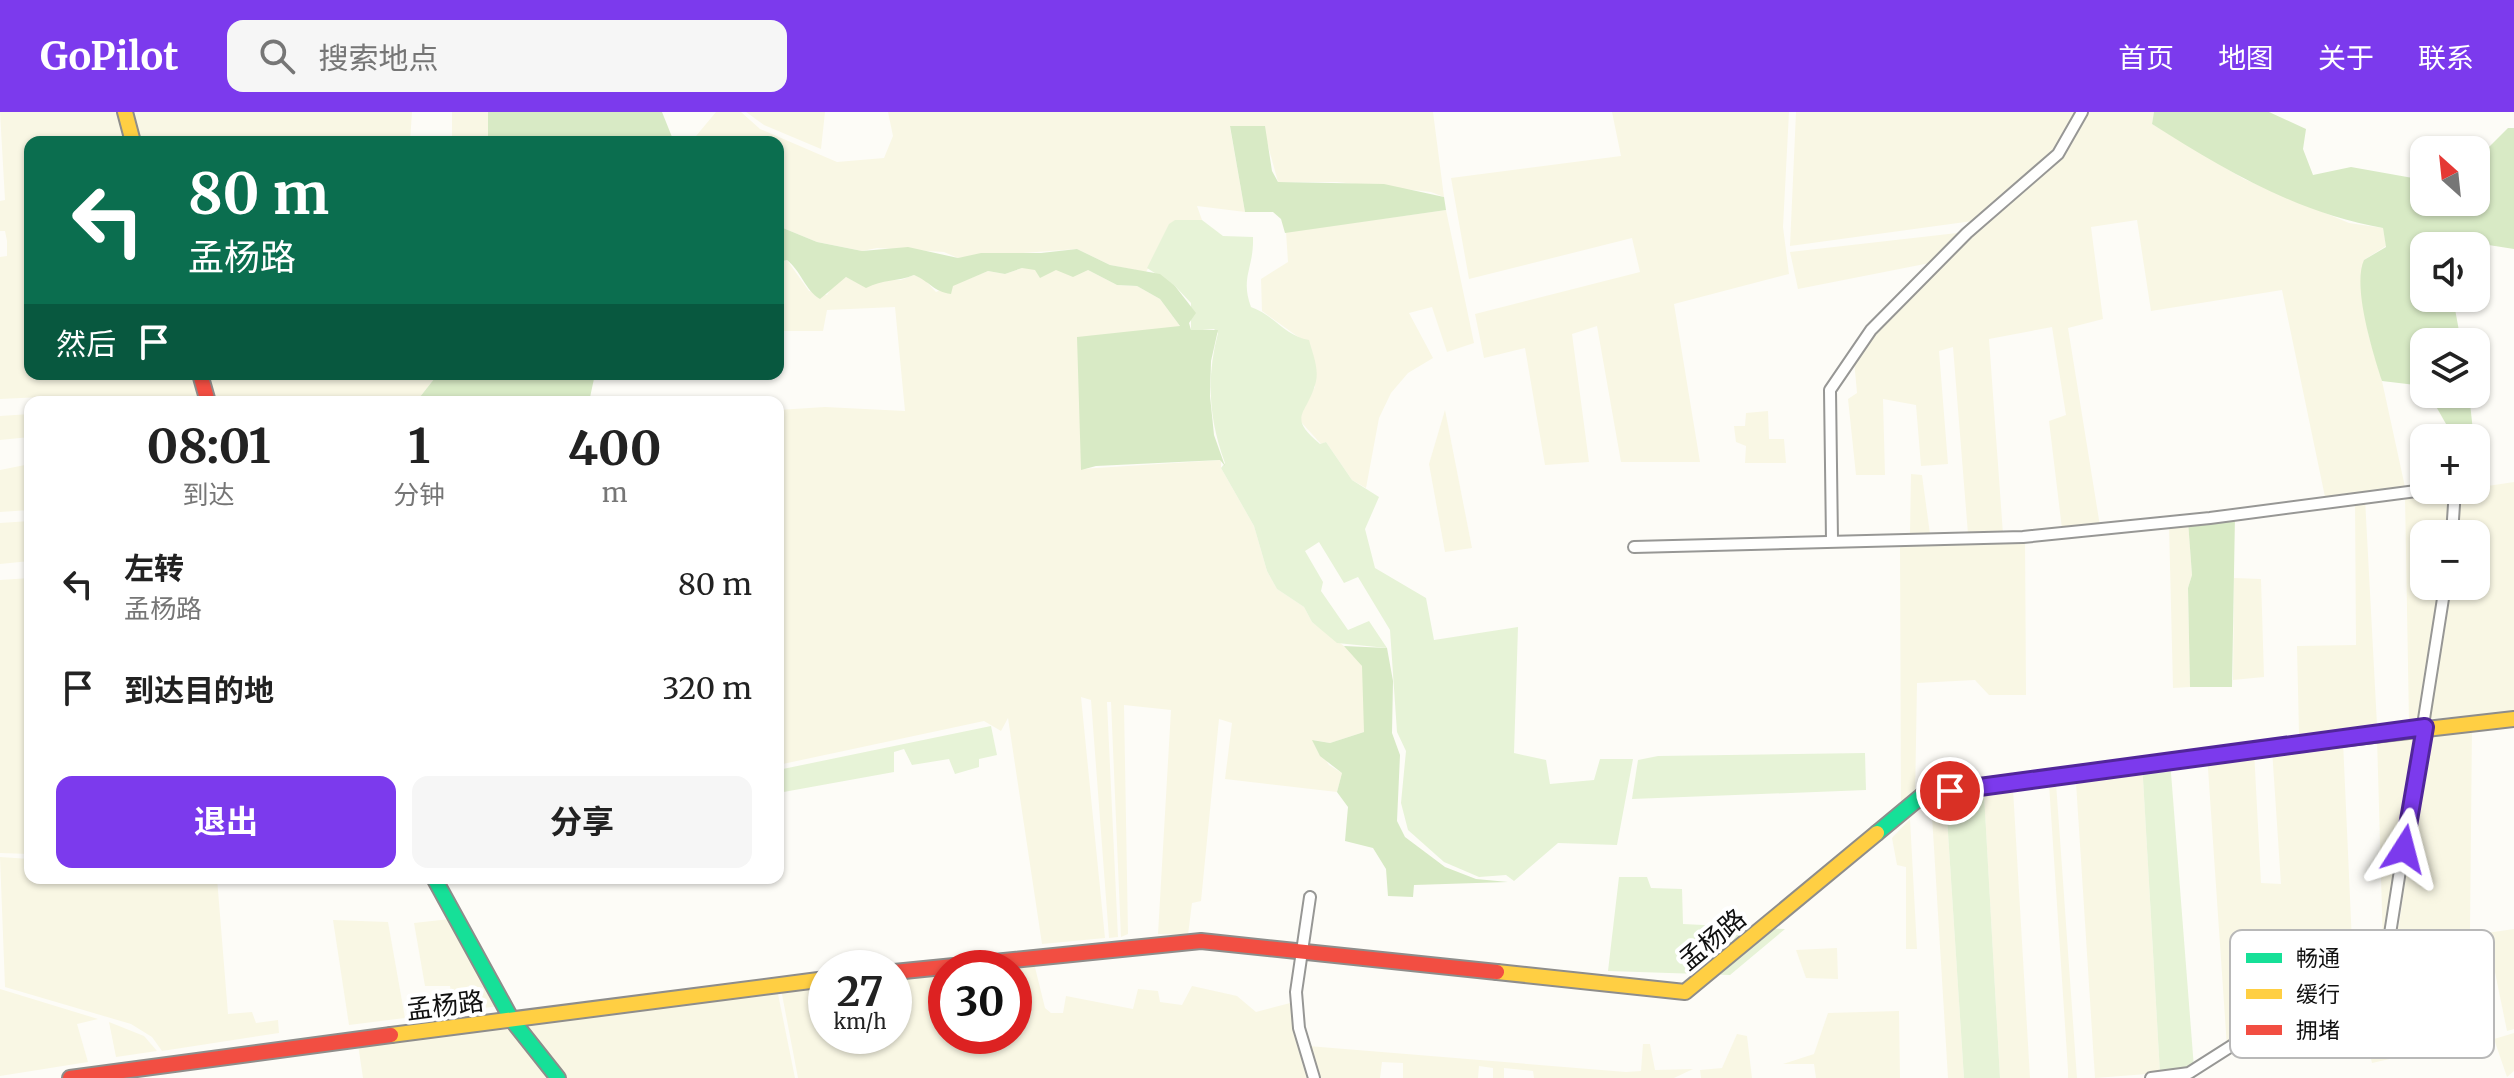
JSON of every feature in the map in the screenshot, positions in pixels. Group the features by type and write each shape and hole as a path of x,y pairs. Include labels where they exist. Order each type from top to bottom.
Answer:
{"main road":[{"path":"125,112 131,136"},
{"name":"孟杨路","path":"912,970 1201,941 1685,992 1924,794 2425,727 2514,719"},
{"path":"437,884 512,1020 558,1078"},
{"name":"孟杨路","path":"70,1078 705,992 808,981"}],"street":[{"path":"1832,540 1830,390 1871,330 1967,233 2058,154 2082,112"},
{"path":"1634,547 2023,537 2210,518 2410,492"},
{"path":"2391,930 2443,600"},
{"path":"1310,897 1296,992 1299,1028 1314,1078"},
{"path":"2151,1078 2189,1073 2230,1047"}],"shaded area":[{"path":"0,112 119,112 125,136 24,136 24,380 195,380 199,396 24,396 0,399 0,257 7,256 7,241 5,231 0,231 0,201 5,200"},
{"path":"133,112 412,112 410,136 139,136"},
{"path":"452,112 488,112 488,136 452,136"},
{"path":"716,112 741,112 760,129 776,136 696,136"},
{"path":"746,112 825,112 821,149 764,125"},
{"path":"888,112 1433,112 1444,197 1431,192 1337,182 1278,182 1264,131 1230,127 1245,212 1197,206 1202,220 1176,220 1146,272 1110,265 1077,249 958,258 944,252 877,248 862,251 817,242 784,228 784,139 837,162 884,158 893,136"},
{"path":"1612,112 1789,112 1783,227 1789,274 1674,304 1700,462 1621,462 1597,326 1572,334 1589,462 1545,465 1525,348 1484,358 1475,314 1640,272 1632,238 1469,279 1451,178 1621,156"},
{"path":"1796,112 2082,112 2057,153 1980,220 1790,246"},
{"path":"2085,112 2154,112 2152,124 2244,179 2349,223 2383,228 2386,246 2364,260 2368,333 2405,487 2325,497 2282,290 2151,311 2137,220 2091,227 2103,319 2068,328 2100,526 2062,529 2049,421 2066,415 2052,327 1989,339 2003,534 1968,534 1953,347 1939,351 1948,464 1921,466 1916,405 1883,399 1885,475 1856,475 1848,399 1857,393 1854,360 1882,321 1940,261 1798,289 1790,252 1966,232 2067,146"},
{"path":"1446,210 1474,343 1447,352 1432,307 1409,313 1433,358 1408,373 1391,393 1379,418 1366,488 1352,480 1326,442 1321,444 1301,422 1300,411 1315,387 1301,339 1262,311 1261,279 1288,262 1286,232"},
{"path":"787,260 809,291 827,295 832,286 846,277 866,287 882,279 901,280 914,275 924,279 936,292 988,271 1005,274 1022,268 1088,270 1117,285 1137,286 1160,299 1180,326 1081,469 1221,460 1221,468 1254,526 1267,571 1277,589 1304,607 1312,622 1356,655 1362,666 1366,689 1364,732 1330,743 1313,740 1329,765 1342,773 1337,792 1225,779 1232,723 1219,719 1201,901 1192,903 1188,935 1158,934 1171,710 1124,705 1128,934 1121,937 1111,702 1107,702 1118,937 1109,938 1091,700 1081,697 1105,938 1042,944 1008,718 1001,731 984,721 784,764 784,410 825,407 905,411 895,307 827,310 823,331 784,331 784,261"},
{"path":"206,380 433,380 421,396 210,396"},
{"path":"1445,410 1472,548 1445,552 1429,464"},
{"path":"1768,411 1769,439 1784,439 1786,463 1745,463 1746,446 1736,442 1734,426 1745,426 1746,413"},
{"path":"24,414 24,438 0,440 0,416"},
{"path":"24,465 24,510 0,512 0,470"},
{"path":"1911,474 1922,475 1930,534 1910,533"},
{"path":"2514,482 2514,712 2428,719 2445,600 2490,600 2490,520 2457,520 2459,504 2490,504 2490,486"},
{"path":"2410,494 2410,504 2453,504 2453,520 2410,520 2410,600 2442,600 2423,720 2409,723 2405,495"},
{"path":"2365,498 2377,725 2299,734 2297,646 2356,645 2355,499"},
{"path":"24,521 24,562 0,564 0,523"},
{"path":"2188,521 2192,575 2188,588 2190,687 2173,688 2169,524"},
{"path":"2025,538 2026,695 1989,695 1975,680 1917,683 1915,800 1901,812 1900,543"},
{"path":"24,578 24,854 0,853 0,580"},
{"path":"2234,578 2261,579 2264,677 2233,680"},
{"path":"2472,726 2470,930 2397,930 2426,731"},
{"path":"2420,732 2386,930 2383,930 2377,738"},
{"path":"2343,741 2351,930 2230,930 2230,1045 2227,1047 2207,754 2254,750 2261,883 2281,884 2272,749"},
{"path":"2142,761 2160,1073 2095,1078 2075,767"},
{"path":"2048,769 2055,769 2077,1078 2068,1078"},
{"path":"2012,772 2030,1078 2000,1078 1983,777"},
{"path":"1945,787 1964,1078 1948,1078 1931,799"},
{"path":"1910,819 1917,949 1906,949 1906,867 1897,865 1892,838"},
{"path":"0,857 24,859 24,884 217,884 228,1014 252,1012 256,1023 278,1020 279,1033 162,1051 152,1037 131,1024 5,987"},
{"path":"450,919 499,1006 454,1012 450,986 425,986 414,923"},
{"path":"333,920 388,922 405,1018 349,1025"},
{"path":"2514,929 2514,1029 2507,1031 2494,967 2494,932"},
{"path":"1837,948 1838,979 1806,978 1796,950"},
{"path":"1032,955 1045,1008 1051,1013 1063,1013 1066,996 1133,1009 1138,989 1158,991 1160,1002 1182,1005 1192,986 1237,996 1256,1012 1298,1001 1311,1078 798,1078 780,984 808,981 808,1054 912,1054 912,969 928,967 928,1054 1032,1054"},
{"path":"776,984 795,1078 567,1078 517,1013"},
{"path":"0,989 98,1019 77,1024 88,1062 0,1076"},
{"path":"1899,1011 1900,1078 1816,1078 1814,1064 1783,1064 1814,1054 1828,1013"},
{"path":"504,1013 554,1078 363,1078 356,1031"},
{"path":"109,1022 144,1036 157,1051 116,1057"},
{"path":"2514,1033 2514,1071 2507,1077 2494,1039"},
{"path":"1737,1034 1747,1036 1752,1078 1701,1078 1700,1070 1722,1068"},
{"path":"1643,1044 1650,1044 1655,1070 1693,1069 1674,1078 1534,1078 1533,1071 1504,1068 1504,1078 1493,1078 1493,1068 1479,1066 1478,1078 1403,1078 1403,1063 1382,1062 1380,1078 1318,1078 1308,1046 1626,1072 1641,1071"},
{"path":"2371,1058 2394,1058 2372,1063"}],"green space":[{"path":"488,112 662,112 672,136 488,136"},
{"path":"2154,112 2269,112 2306,129 2303,149 2313,175 2351,167 2410,178 2410,216 2490,216 2490,146 2508,128 2514,128 2514,249 2490,245 2490,232 2410,232 2410,312 2456,312 2458,328 2410,328 2410,384 2382,381 2365,320 2360,286 2364,260 2386,247 2383,228 2321,212 2263,188 2152,124"},
{"path":"1230,126 1265,126 1272,171 1278,182 1384,184 1444,197 1446,210 1285,233 1281,219 1273,212 1245,212"},
{"path":"1175,220 1202,220 1223,236 1253,237 1247,280 1251,307 1293,335 1309,340 1314,357 1316,379 1302,416 1304,427 1320,444 1326,442 1352,480 1379,497 1365,529 1375,568 1426,598 1434,640 1518,627 1514,753 1546,760 1550,784 1594,780 1600,759 1633,759 1617,845 1558,843 1514,881 1506,875 1479,877 1444,862 1408,830 1401,803 1406,751 1397,732 1390,630 1358,577 1344,583 1319,542 1305,551 1323,582 1321,591 1348,630 1369,621 1387,648 1337,643 1312,622 1304,607 1277,589 1267,571 1254,526 1221,468 1225,463 1215,431 1211,399 1212,366 1218,333 1214,329 1191,331 1191,303 1175,286 1147,268 1169,224"},
{"path":"784,228 817,242 862,251 908,247 958,258 981,253 1041,253 1077,249 1110,265 1160,274 1175,286 1196,313 1189,323 1191,330 1218,330 1211,361 1210,396 1214,435 1225,466 1220,460 1096,466 1081,470 1077,337 1180,326 1160,299 1137,286 1117,285 1088,270 1073,277 1056,270 1040,278 1035,270 1022,268 1005,274 988,271 953,286 951,294 914,275 866,288 846,277 820,299 810,291 787,260 784,261"},
{"path":"433,380 594,380 590,396 421,396"},
{"path":"2437,408 2471,408 2472,424 2446,424"},
{"path":"2235,515 2232,687 2190,687 2188,588 2192,575 2188,521"},
{"path":"1344,646 1387,648 1393,681 1392,733 1400,755 1397,821 1405,837 1445,867 1476,879 1508,882 1414,885 1413,897 1388,896 1386,869 1373,848 1345,841 1348,807 1337,792 1342,773 1320,756 1312,740 1330,743 1364,732 1362,666"},
{"path":"991,726 997,755 979,759 979,767 955,774 949,759 912,765 904,749 894,752 894,772 784,792 784,769"},
{"path":"1865,753 1866,790 1632,799 1638,760 1658,756"},
{"path":"2170,760 2194,1068 2160,1073 2142,761"},
{"path":"1983,776 2000,1078 1964,1078 1945,787 1958,780"},
{"path":"1619,877 1647,877 1651,888 1682,889 1683,924 1785,929 1730,975 1608,971"}],"traffic: fast":[{"path":"1877,833 1924,794 2339,739"},
{"path":"437,884 512,1020 558,1078"}],"traffic: slow":[{"path":"125,112 131,136"},
{"path":"2339,739 2514,719"},
{"path":"1497,972 1685,992 1877,833"},
{"path":"391,1035 808,981"}],"traffic: jam":[{"path":"202,380 206,396"},
{"path":"912,970 1201,941 1497,972"},
{"path":"70,1078 391,1035"}],"route":[{"path":"1950,791 2425,727 2404,849"}]}
